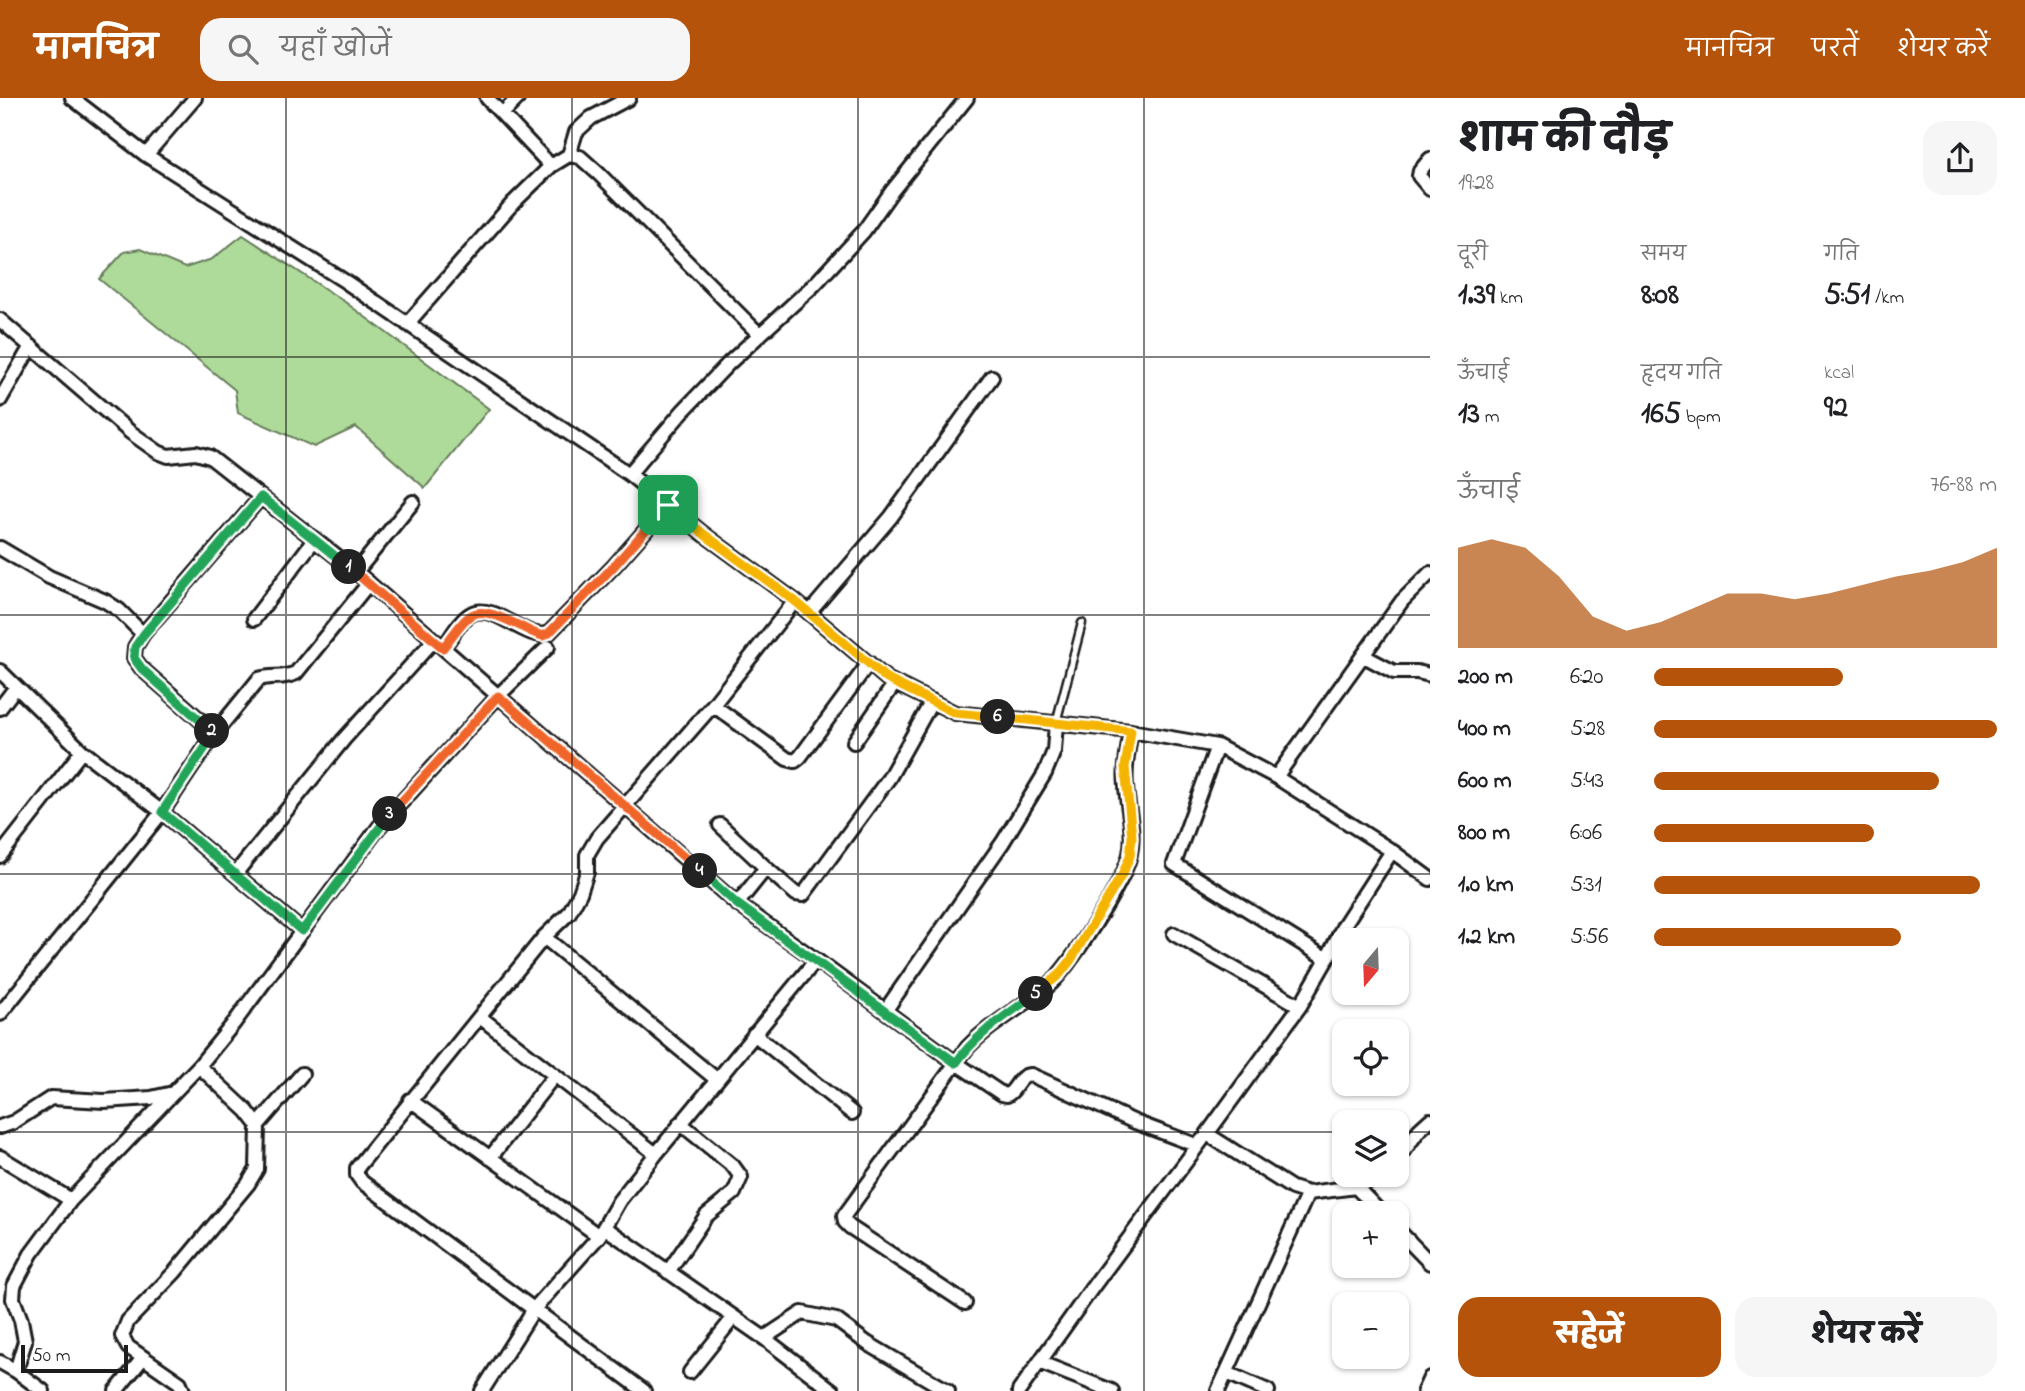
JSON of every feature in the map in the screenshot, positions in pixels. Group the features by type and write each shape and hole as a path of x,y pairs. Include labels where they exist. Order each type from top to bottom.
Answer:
{"street":[{"path":"72,98 146,155 346,282 629,474 705,535 795,601 895,683 955,713 1131,731 1217,746 1276,777 1392,850 1430,879"},
{"path":"146,155 195,98"},
{"path":"487,98 551,166"},
{"path":"502,114 518,98"},
{"path":"407,324 513,203 551,166 569,155 576,132 591,118 629,98"},
{"path":"629,474 683,411 815,284 863,232 892,191 967,98"},
{"path":"569,155 580,157 599,174 760,335"},
{"path":"1430,159 1419,176 1430,189"},
{"path":"0,320 130,432 158,452 168,456 196,453 210,457 369,583 737,904 956,1063 1007,1095 1021,1077 1031,1074 1135,1122 1196,1145"},
{"path":"0,400 31,346"},
{"path":"809,613 891,517 992,377"},
{"path":"215,733 142,669 134,658 135,647 261,497"},
{"path":"356,572 413,502"},
{"path":"235,874 345,739 466,617 474,612 486,612 537,635 549,633 668,505"},
{"path":"254,619 314,540"},
{"path":"0,548 48,577 105,601 119,610 144,634"},
{"path":"1276,777 1402,601 1430,573"},
{"path":"0,1014 162,812 215,733 259,679 270,676 284,678 296,673 369,583"},
{"path":"644,1391 362,1182 357,1175 357,1168 544,937 569,913 587,872 587,855 597,838 713,705 795,601"},
{"path":"16,1371 25,1341 13,1299 14,1286 31,1255 71,1200 199,1066 379,827 498,696 548,647"},
{"path":"1364,656 1394,672 1430,675"},
{"path":"713,705 788,760 795,761 869,663"},
{"path":"0,671 82,751 162,812 302,931"},
{"path":"854,742 895,683"},
{"path":"0,708 16,687"},
{"path":"720,825 796,894 803,895 889,778 932,701"},
{"path":"885,1011 1003,842 1038,785 1055,751 1056,723"},
{"path":"965,1303 850,1227 844,1216 967,1048 984,1031 1048,986 1060,974 1091,928 1130,856 1132,837 1125,767 1131,731"},
{"path":"1217,746 1174,864 1327,959"},
{"path":"0,856 82,751"},
{"path":"1020,1391 1091,1288 1300,1006 1344,925 1392,850"},
{"path":"737,904 766,868"},
{"path":"1174,934 1300,1006"},
{"path":"544,937 716,1079"},
{"path":"482,1391 534,1309 602,1231 619,1201 680,1123 816,960"},
{"path":"480,1017 656,1154"},
{"path":"754,1034 852,1113"},
{"path":"183,1391 180,1383 128,1347 122,1336 128,1321 175,1272 248,1184 257,1169 258,1125 247,1111 199,1066"},
{"path":"258,1125 302,1074"},
{"path":"490,1158 554,1076"},
{"path":"0,1127 14,1122 51,1098 104,1101 151,1098 173,1092"},
{"path":"410,1100 490,1158 734,1317 833,1391"},
{"path":"1409,1144 1430,1120"},
{"path":"668,1272 706,1216 734,1193 741,1177 733,1166 680,1123"},
{"path":"1207,1134 1292,1188 1308,1193 1356,1187 1369,1201"},
{"path":"0,1157 71,1200"},
{"path":"1218,1391 1308,1193"},
{"path":"1409,1241 1430,1262"},
{"path":"764,1338 802,1313 827,1317 948,1391"},
{"path":"690,1372 734,1317"},
{"path":"116,1391 143,1358"},
{"path":"0,1362 43,1391"},
{"path":"1041,1363 1112,1391"},
{"path":"1227,1373 1268,1391"},
{"path":"1424,1391 1430,1378"}],"lane":[{"path":"1056,723 1082,623"}],"green space":[{"path":"243,235 345,302 489,409 425,488 356,427 314,447 238,413 235,390 99,279 124,252 140,249 185,268 212,259"}],"route":[{"path":"261,497 356,572 443,648 466,617 474,612 486,612 537,635 549,633 668,505 795,601 887,679 955,713 1131,731 1125,767 1132,837 1130,856 1123,873 1060,974 1048,986 984,1031 956,1063 737,904 498,696 379,827 302,931 162,812 215,733 142,669 134,658 135,647 261,497"}]}
